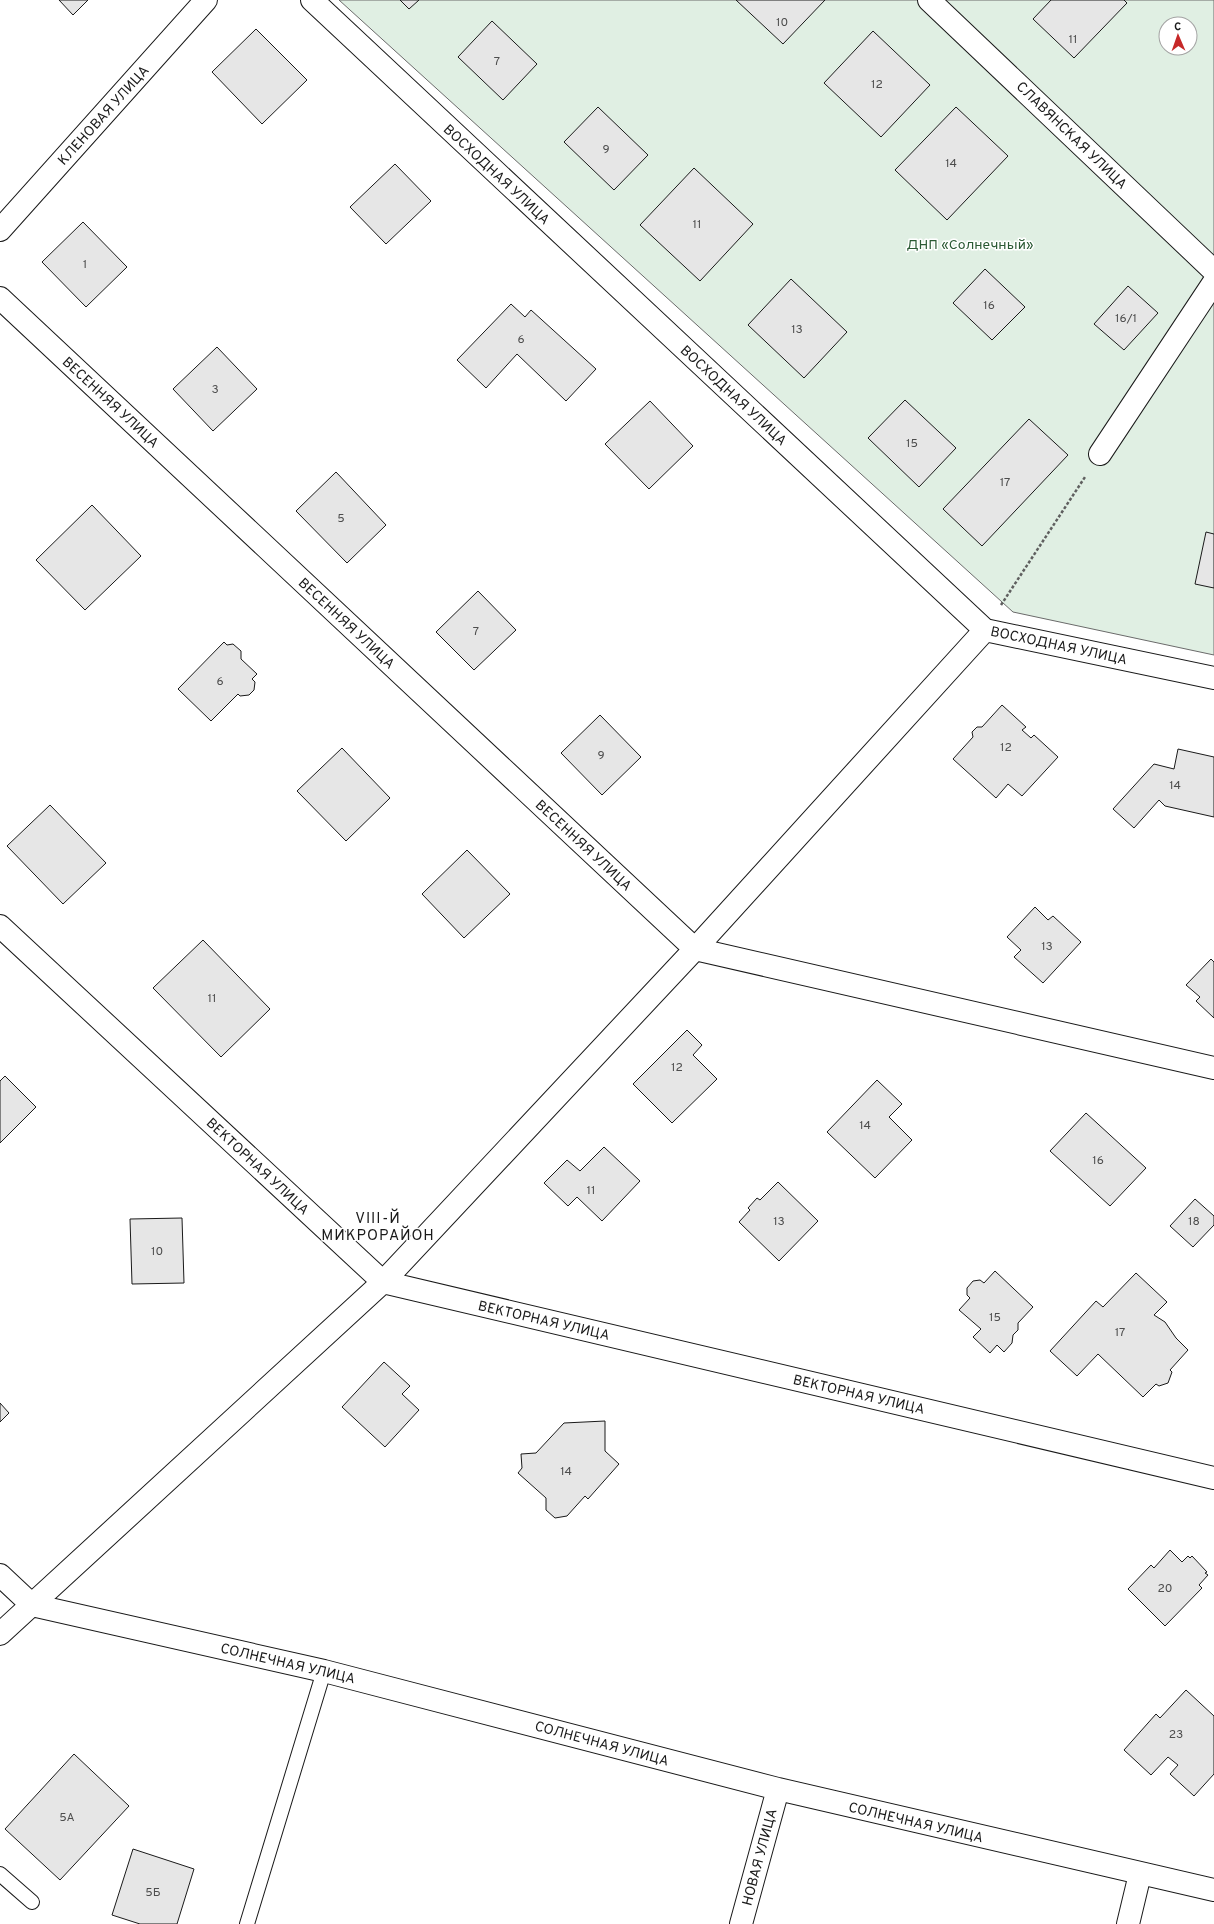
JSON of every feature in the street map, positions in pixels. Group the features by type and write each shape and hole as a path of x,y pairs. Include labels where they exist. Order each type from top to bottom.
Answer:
{"street":[{"name":"КЛЕНОВАЯ УЛИЦА","path":"0,230 206,0"},
{"name":"ВОСХОДНАЯ УЛИЦА","path":"312,0 985,630 1214,678"},
{"name":"СЛАВЯНСКАЯ УЛИЦА","path":"929,0 1214,271"},
{"path":"1100,454 1214,282"},
{"name":"ВЕСЕННЯЯ УЛИЦА","path":"0,298 695,949"},
{"path":"0,1634 383,1282 695,949 985,630"},
{"name":"ВЕКТОРНАЯ УЛИЦА","path":"0,926 383,1282 1214,1478"},
{"path":"695,949 1214,1068"},
{"path":"0,1575 32,1605"},
{"name":"СОЛНЕЧНАЯ УЛИЦА","path":"32,1605 324,1671 778,1790 1214,1890"},
{"name":"НОВАЯ УЛИЦА","path":"741,1924 778,1790"},
{"path":"1128,1924 1140,1874"}],"lane":[{"path":"247,1924 324,1671"},
{"path":"0,1874 32,1902"}],"path":[{"path":"985,630 1100,454"}],"green space":[{"name":"ДНП «Солнечный»","path":"339,0 1214,0 1214,655 1013,612"}],"building":[{"path":"59,0 88,0 73,15"},
{"path":"400,0 419,0 409,9"},
{"path":"736,0 825,0 783,44"},
{"path":"1051,0 1124,0 1127,3 1074,58 1033,19"},
{"path":"492,21 537,64 503,100 458,57"},
{"path":"256,29 307,80 262,124 212,72"},
{"path":"873,31 930,85 881,137 824,83"},
{"path":"598,107 648,155 614,190 564,142"},
{"path":"956,107 1008,156 947,220 895,170"},
{"path":"395,164 431,201 386,244 350,207"},
{"path":"694,168 753,224 700,281 640,225"},
{"path":"83,222 127,267 86,307 42,262"},
{"path":"985,269 1025,307 992,340 953,303"},
{"path":"791,279 847,332 804,378 748,325"},
{"path":"1128,286 1158,313 1124,350 1094,324"},
{"path":"511,304 525,317 531,310 596,369 566,401 517,354 486,388 457,360"},
{"path":"217,347 257,389 213,431 173,389"},
{"path":"905,400 956,448 919,487 868,438"},
{"path":"650,401 693,446 649,489 605,444"},
{"path":"1029,419 1068,455 982,546 943,509"},
{"path":"336,472 386,525 347,563 296,511"},
{"path":"92,505 141,556 85,610 36,560"},
{"path":"1206,532 1214,534 1214,588 1195,584"},
{"path":"478,591 516,630 474,670 436,632"},
{"path":"224,642 227,645 233,644 241,651 241,659 257,674 252,679 255,682 254,690 249,695 240,696 238,694 211,721 178,689"},
{"path":"1002,705 1026,727 1022,730 1031,738 1034,735 1058,757 1022,796 1008,784 996,798 953,759 973,737 972,732 977,727 982,727"},
{"path":"600,715 641,757 602,795 561,753"},
{"path":"342,748 390,798 346,841 297,791"},
{"path":"1178,749 1214,757 1214,817 1165,806 1159,800 1134,828 1113,809 1154,764 1174,769"},
{"path":"50,805 106,863 63,904 7,846"},
{"path":"467,850 510,894 464,938 422,894"},
{"path":"1035,907 1048,920 1053,916 1081,942 1043,983 1014,957 1021,950 1007,937"},
{"path":"203,940 270,1009 221,1057 153,988"},
{"path":"1211,959 1214,962 1214,1018 1196,1001 1200,997 1186,985"},
{"path":"687,1030 702,1045 693,1055 717,1079 672,1123 633,1084"},
{"path":"5,1076 36,1107 0,1143 0,1081"},
{"path":"877,1080 902,1104 889,1117 912,1140 875,1178 827,1132"},
{"path":"1086,1113 1146,1168 1110,1206 1050,1151"},
{"path":"604,1147 640,1181 602,1221 577,1197 568,1206 544,1183 567,1160 580,1171"},
{"path":"778,1182 818,1221 779,1261 739,1222 750,1210 748,1208 757,1198 760,1200"},
{"path":"1195,1199 1214,1216 1214,1225 1193,1247 1170,1226"},
{"path":"182,1218 184,1283 132,1284 130,1219"},
{"path":"995,1271 1033,1307 1018,1323 1018,1330 1013,1335 1012,1343 1004,1352 997,1345 990,1353 973,1337 981,1329 959,1310 970,1298 967,1295 967,1288 973,1281 980,1280 984,1283"},
{"path":"1136,1273 1167,1302 1154,1315 1165,1322 1176,1338 1188,1350 1170,1370 1172,1372 1168,1383 1159,1386 1156,1384 1143,1397 1098,1354 1077,1376 1050,1351 1096,1301 1103,1307"},
{"path":"384,1362 410,1386 402,1394 419,1410 385,1447 342,1407"},
{"path":"0,1403 9,1413 0,1422"},
{"path":"605,1421 605,1451 619,1464 588,1499 585,1496 567,1516 555,1518 546,1510 546,1498 518,1473 522,1468 521,1454 536,1453 564,1423"},
{"path":"1170,1550 1182,1562 1188,1556 1190,1558 1192,1556 1208,1575 1199,1585 1202,1588 1165,1626 1128,1589 1151,1565 1154,1568"},
{"path":"1186,1690 1214,1716 1214,1774 1194,1796 1170,1774 1178,1765 1168,1757 1151,1775 1124,1750 1156,1714 1160,1718"},
{"path":"74,1754 129,1806 60,1880 5,1829"},
{"path":"133,1849 194,1869 177,1924 140,1924 112,1915"}],"district":[{"name":"VIII-Й МИКРОРАЙОН","path":"378,1226"}]}
